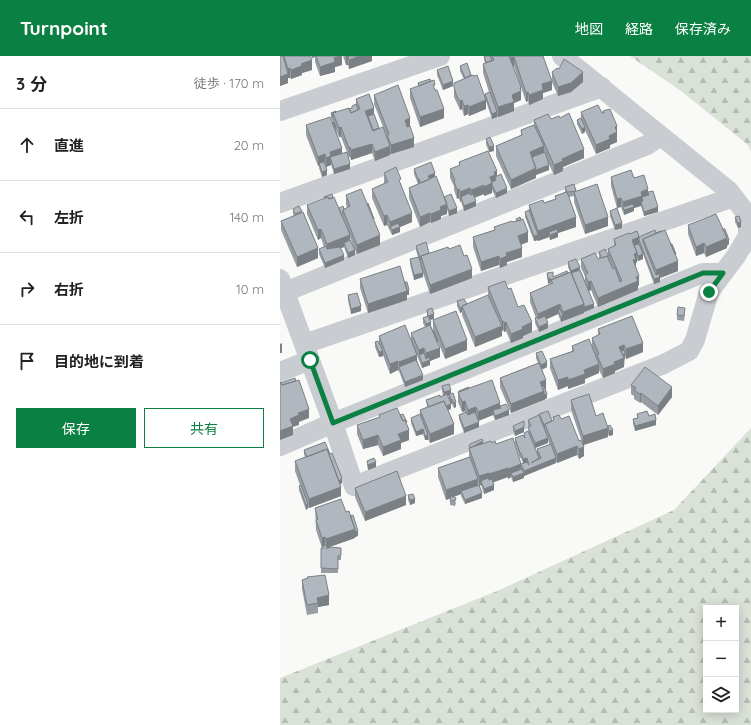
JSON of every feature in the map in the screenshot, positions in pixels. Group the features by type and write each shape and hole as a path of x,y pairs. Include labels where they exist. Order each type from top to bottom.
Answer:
{"street":[{"path":"280,111 440,56"},
{"path":"562,56 729,191 745,212 748,225 748,236 709,292 695,340 689,351 664,364 354,486 333,423 282,288 647,145 660,136"},
{"path":"280,203 602,87"},
{"path":"280,372 307,352 734,197"},
{"path":"280,446 333,423 703,273 723,273"}],"green space":[{"path":"630,56 751,56 751,152 748,145 681,91"},
{"path":"751,428 751,725 280,725 280,678 497,591 674,510"}],"building":[{"path":"280,56 283,56 288,74 280,77"},
{"path":"284,56 310,56 312,60 291,70 290,68 288,69"},
{"path":"316,56 340,56 334,58 335,62 320,67"},
{"path":"348,56 360,56 349,60"},
{"path":"484,56 490,56 492,61 486,62"},
{"path":"492,56 509,56 521,87 521,91 512,95 514,102 498,107 483,64 494,60"},
{"path":"511,56 543,56 552,81 542,84 543,90 529,95 528,92 526,93 514,57 511,58"},
{"path":"564,59 583,72 571,83 558,87 552,72 557,68 559,69"},
{"path":"467,63 471,75 465,78 460,66"},
{"path":"448,66 453,81 443,85 437,70"},
{"path":"473,75 477,75 486,100 469,107 468,105 464,106 462,100 460,101 457,97 454,83"},
{"path":"430,79 431,81 419,86 418,83"},
{"path":"434,80 435,85 433,85 435,90 437,90 444,109 420,117 410,89"},
{"path":"398,85 410,118 405,120 407,127 410,126 414,138 391,145 387,135 389,134 374,95"},
{"path":"490,92 497,112 492,114 485,94"},
{"path":"369,94 374,108 365,111 373,131 383,127 390,146 375,152 372,144 351,150 333,113 349,108 351,113 360,109 356,99"},
{"path":"356,104 358,110 351,113 349,109"},
{"path":"598,105 602,113 604,113 603,111 610,109 617,126 615,127 617,132 609,136 610,139 596,145 581,112"},
{"path":"569,113 584,149 562,159 563,161 554,165 534,120 548,114 551,119 559,116 560,118"},
{"path":"374,114 379,128 373,130 368,116"},
{"path":"330,117 342,148 330,152 331,156 326,158 325,154 318,157 306,125"},
{"path":"581,118 585,127 582,129 577,120"},
{"path":"534,125 544,146 530,152 536,168 511,180 496,146 522,135 521,130"},
{"path":"490,137 494,146 489,147 486,139"},
{"path":"488,151 497,171 494,172 495,175 490,177 492,183 484,187 484,185 471,190 470,188 460,192 459,189 457,190 455,180 450,169 460,165 459,162"},
{"path":"347,152 350,164 334,169 330,157"},
{"path":"545,152 549,165 536,170 532,157"},
{"path":"324,162 327,170 322,172 319,163"},
{"path":"431,162 435,173 428,176 430,179 421,183 414,169"},
{"path":"396,167 401,179 399,180 412,213 390,222 387,215 384,216 372,189 388,182 384,173"},
{"path":"631,170 634,178 644,175 648,189 641,192 642,196 623,202 621,198 617,199 611,177"},
{"path":"501,174 507,188 496,193 492,182 496,180 495,177"},
{"path":"436,176 447,204 440,207 441,210 420,217 409,188"},
{"path":"574,184 576,191 567,192 565,187"},
{"path":"597,184 608,217 585,225 574,192"},
{"path":"361,189 380,235 357,245 343,210 350,206 346,195"},
{"path":"653,191 658,207 644,212 641,202 643,201 642,197 649,195 648,192"},
{"path":"567,192 576,217 538,231 529,205 543,200 544,203 556,199 555,196"},
{"path":"469,193 470,195 473,194 476,201 464,206 461,197"},
{"path":"332,194 333,198 324,198 324,197"},
{"path":"451,194 457,208 449,211 444,197"},
{"path":"328,197 329,199 334,197 350,235 327,244 321,229 318,230 307,205"},
{"path":"368,203 374,219 367,204"},
{"path":"633,204 634,207 624,210 623,207"},
{"path":"299,206 302,211 295,214 293,209"},
{"path":"343,206 343,213 341,214 339,208"},
{"path":"617,208 622,223 615,225 610,211"},
{"path":"529,210 538,235 534,236 525,212"},
{"path":"303,212 318,248 297,257 281,221"},
{"path":"716,214 727,238 706,247 704,243 696,247 688,225"},
{"path":"739,216 741,222 738,223 735,217"},
{"path":"520,217 521,220 517,221 516,219"},
{"path":"523,219 528,232 518,236 522,248 506,253 507,256 500,259 499,256 481,262 473,237 495,230 494,227"},
{"path":"398,223 400,227 392,230 390,227"},
{"path":"557,229 558,232 550,235 549,232"},
{"path":"723,229 725,229 729,240 727,241 727,238"},
{"path":"655,230 656,233 661,231 643,239 656,275 659,274 660,277 654,279 639,237"},
{"path":"665,230 678,261 656,270 643,239"},
{"path":"637,231 639,237 632,240 637,253 634,254 636,259 633,260 639,276 636,277 638,281 598,298 591,281 588,282 585,275 588,273 581,259 595,253 598,259 607,256 613,269 615,268 620,282 622,281 608,249 616,245 614,239"},
{"path":"350,240 355,250 348,253 344,243"},
{"path":"426,242 429,253 421,256 421,260 416,246"},
{"path":"639,244 643,254 638,256 634,245"},
{"path":"460,245 464,256 467,255 472,269 430,285 421,256 448,247 449,249"},
{"path":"326,246 327,249 340,247 344,255 325,263 319,249"},
{"path":"605,249 609,256 602,258 599,252"},
{"path":"419,257 423,273 414,275 410,259"},
{"path":"576,259 580,267 571,271 568,262"},
{"path":"400,266 407,291 368,304 360,279"},
{"path":"580,270 594,304 584,307 571,273"},
{"path":"567,271 568,273 551,281 550,278 548,279 547,273 553,272 553,277"},
{"path":"571,272 584,304 563,312 560,304 538,314 530,293 553,283 551,280"},
{"path":"505,281 508,289 511,288 518,307 524,305 532,322 522,327 523,329 511,334 506,322 504,323 502,321 488,287"},
{"path":"405,282 407,282 409,290 407,290"},
{"path":"357,293 361,306 351,309 348,295"},
{"path":"488,295 502,326 475,337 462,306"},
{"path":"464,299 467,304 460,308 457,301"},
{"path":"678,307 685,308 684,316 677,315"},
{"path":"432,308 434,314 428,316 427,310"},
{"path":"560,309 563,316 561,317 558,310"},
{"path":"456,311 467,340 445,349 433,320"},
{"path":"428,316 431,322 426,324 423,318"},
{"path":"545,316 548,323 539,327 535,318 537,317 538,319"},
{"path":"632,316 643,343 626,349 624,345 619,347 624,358 603,369 597,355 599,354 592,338 600,334 598,329"},
{"path":"405,325 417,355 390,364 379,336"},
{"path":"430,325 440,348 426,353 424,348 419,350 411,333"},
{"path":"433,331 438,341 437,342"},
{"path":"589,339 599,364 584,370 585,374 568,380 568,377 558,380 550,359 574,351 572,346"},
{"path":"378,341 383,351 379,352 375,342"},
{"path":"624,350 625,354 623,355 621,351"},
{"path":"542,351 547,362 541,365 536,353"},
{"path":"424,353 426,359 429,357 430,360 422,363 419,355"},
{"path":"416,360 423,375 405,382 399,367"},
{"path":"539,363 546,380 540,382 544,391 511,404 500,378"},
{"path":"645,367 672,387 658,406 641,393 640,394 634,390 636,388 631,385"},
{"path":"295,378 296,381 282,385 281,383"},
{"path":"299,380 309,409 298,413 299,415 290,419 293,426 280,431 280,383 281,382 282,385"},
{"path":"492,380 500,403 478,412 476,407 468,410 465,401 462,402 458,392"},
{"path":"449,384 451,390 444,392 442,386"},
{"path":"544,386 547,394 544,395 542,387"},
{"path":"453,393 456,402 454,403 449,394"},
{"path":"447,394 451,404 446,406 444,401 429,407 426,400"},
{"path":"589,394 596,416 603,413 608,428 583,436 571,400"},
{"path":"444,401 454,424 430,434 420,410"},
{"path":"506,404 509,410 495,416 493,410 501,408 500,406"},
{"path":"397,408 403,421 405,420 409,430 398,434 401,440 383,447 378,435 363,440 357,425 380,417 379,415"},
{"path":"548,411 552,421 545,424 545,427 539,414"},
{"path":"647,411 649,416 655,414 656,420 635,426 633,419 638,418 637,414"},
{"path":"466,412 468,415 475,412 479,422 464,428 459,415"},
{"path":"403,414 407,422 405,420 403,421 400,415"},
{"path":"420,414 428,435 425,436 423,429 416,432 411,418"},
{"path":"539,415 548,438 535,443 528,427 531,426 528,420"},
{"path":"559,415 561,419 569,416 579,441 581,440 584,447 579,449 577,446 557,454 545,424 554,420 553,417"},
{"path":"524,421 524,427 515,431 513,426"},
{"path":"610,425 613,430 609,431 608,426"},
{"path":"528,431 539,458 531,463 541,458 537,449 551,444 556,458 524,471 521,464 527,462 529,465 527,458 523,459 515,438 523,435 525,438 524,433"},
{"path":"513,438 521,464 508,469 479,476 469,448 491,441 492,443 495,441 496,444"},
{"path":"482,439 483,441 470,448 470,444"},
{"path":"325,442 330,454 332,453 342,478 339,481 327,449 307,457 304,450"},
{"path":"327,449 341,487 309,499 295,461"},
{"path":"470,457 478,479 446,490 438,468"},
{"path":"374,458 376,462 368,465 367,461"},
{"path":"522,469 524,473 513,477 511,473"},
{"path":"397,471 406,496 365,512 355,488"},
{"path":"488,478 489,480 492,479 494,485 484,489 481,481"},
{"path":"301,485 308,504 306,505 299,486"},
{"path":"479,485 482,493 465,500 461,491"},
{"path":"413,494 415,499 410,500 408,495"},
{"path":"451,496 456,498 455,501 450,500"},
{"path":"341,499 346,512 349,511 355,529 326,539 325,537 322,538 316,520 318,519 315,508"},
{"path":"353,515 358,531 355,532 350,516"},
{"path":"321,548 341,548 341,555 338,556 338,569 321,568"},
{"path":"325,575 329,595 317,598 318,603 307,605 302,580 308,578 307,577"}],"route":[{"path":"310,360 333,423 703,273 723,273 709,292"}]}
